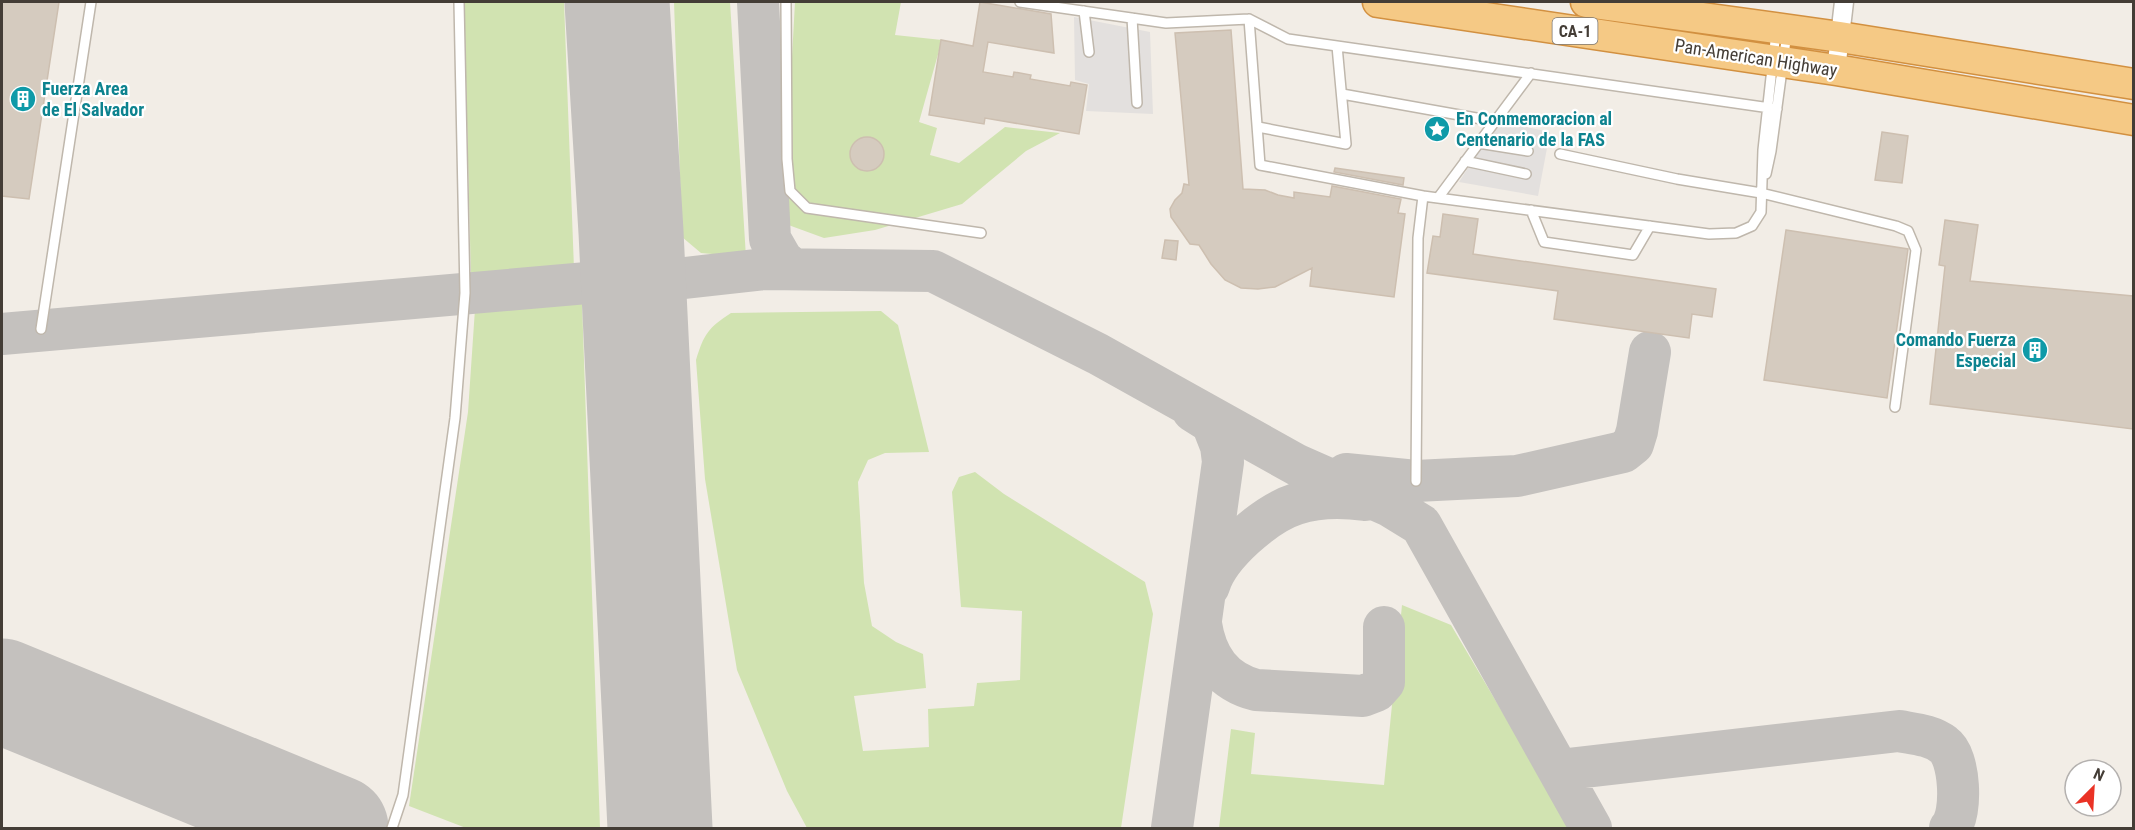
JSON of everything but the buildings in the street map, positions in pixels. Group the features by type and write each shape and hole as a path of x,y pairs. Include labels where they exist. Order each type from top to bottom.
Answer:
{"highway":[{"name":"Pan-American Highway","path":"1378,2 1836,70 2133,120"},
{"name":"Pan-American Highway","path":"1586,2 1840,37 2133,84"}],"street":[{"path":"1836,70 1844,2"}],"lane":[{"path":"41,329 91,2"},
{"path":"392,828 403,795 455,418 463,327 465,293 459,2"},
{"path":"786,2 787,159 790,191 807,208 981,233"},
{"path":"1020,2 1166,23 1249,19 1288,39 1772,108"},
{"path":"1084,10 1089,52"},
{"path":"1131,18 1137,103"},
{"path":"1249,19 1260,165 1423,196 1709,234 1736,233 1752,225 1761,212 1761,194 1772,151 1772,108 1782,29"},
{"path":"1258,127 1346,144 1337,46"},
{"path":"1438,198 1493,121 1531,73"},
{"path":"1342,94 1493,121"},
{"path":"1478,143 1528,151"},
{"path":"1560,154 1761,194 1896,225 1908,231 1916,250 1895,406"},
{"path":"1465,161 1526,174"},
{"path":"1416,481 1418,238 1423,196"},
{"path":"1531,210 1544,242 1633,255 1650,226"}],"green space":[{"path":"464,2 564,2 574,269 471,278"},
{"path":"674,2 730,2 746,257 701,253 682,237"},
{"path":"795,2 901,2 895,35 942,40 919,122 937,128 930,155 959,163 1005,127 1060,133 1026,151 962,204 875,230 824,238 783,223"},
{"path":"582,302 600,828 466,828 409,806 468,412 475,309"},
{"path":"881,311 898,325 929,452 885,453 868,460 858,482 864,583 872,626 896,642 923,654 926,688 854,696 863,751 929,747 928,709 974,706 977,683 1020,680 1022,611 961,607 952,492 959,477 975,472 1004,494 1145,582 1153,614 1121,828 807,828 787,791 737,670 705,479 696,360 708,332 731,313"},
{"path":"1402,605 1451,625 1571,828 1219,828 1231,729 1255,733 1251,774 1384,785"}],"shaded area":[{"path":"1074,17 1150,32 1153,114 1086,111 1089,84 1075,80"},
{"path":"1498,121 1550,132 1538,196 1459,182"}],"taxiway":[{"path":"758,2 770,239 782,260 793,269"},
{"path":"631,232 640,259 644,264 656,273 676,279"},
{"path":"636,335 642,312 650,296 661,286 676,279 764,269 933,271 1098,354 1297,465 1390,506 1421,525 1591,828"},
{"path":"2,334 633,279"},
{"path":"1346,474 1416,481 1517,476 1623,452 1633,444 1637,431 1650,352"},
{"path":"1172,828 1223,462 1221,446 1212,423 1193,411"},
{"path":"1209,586 1214,574 1232,549 1257,526 1284,509 1321,499 1365,500"},
{"path":"1201,624 1207,647 1218,666 1234,681 1244,686 1256,690 1363,696 1376,691 1384,682 1384,627"},
{"path":"1559,770 1899,731 1934,739 1949,751 1954,761 1958,785 1957,811 1950,828"}],"runway":[{"path":"617,2 631,232 660,828"},
{"path":"2,691 336,828"}],"place":[{"name":"Fuerza Area de El Salvador","path":"23,99"},
{"name":"En Conmemoracion al Centenario de la FAS","path":"1437,129"},
{"name":"Comando Fuerza Especial","path":"2035,350"}]}
